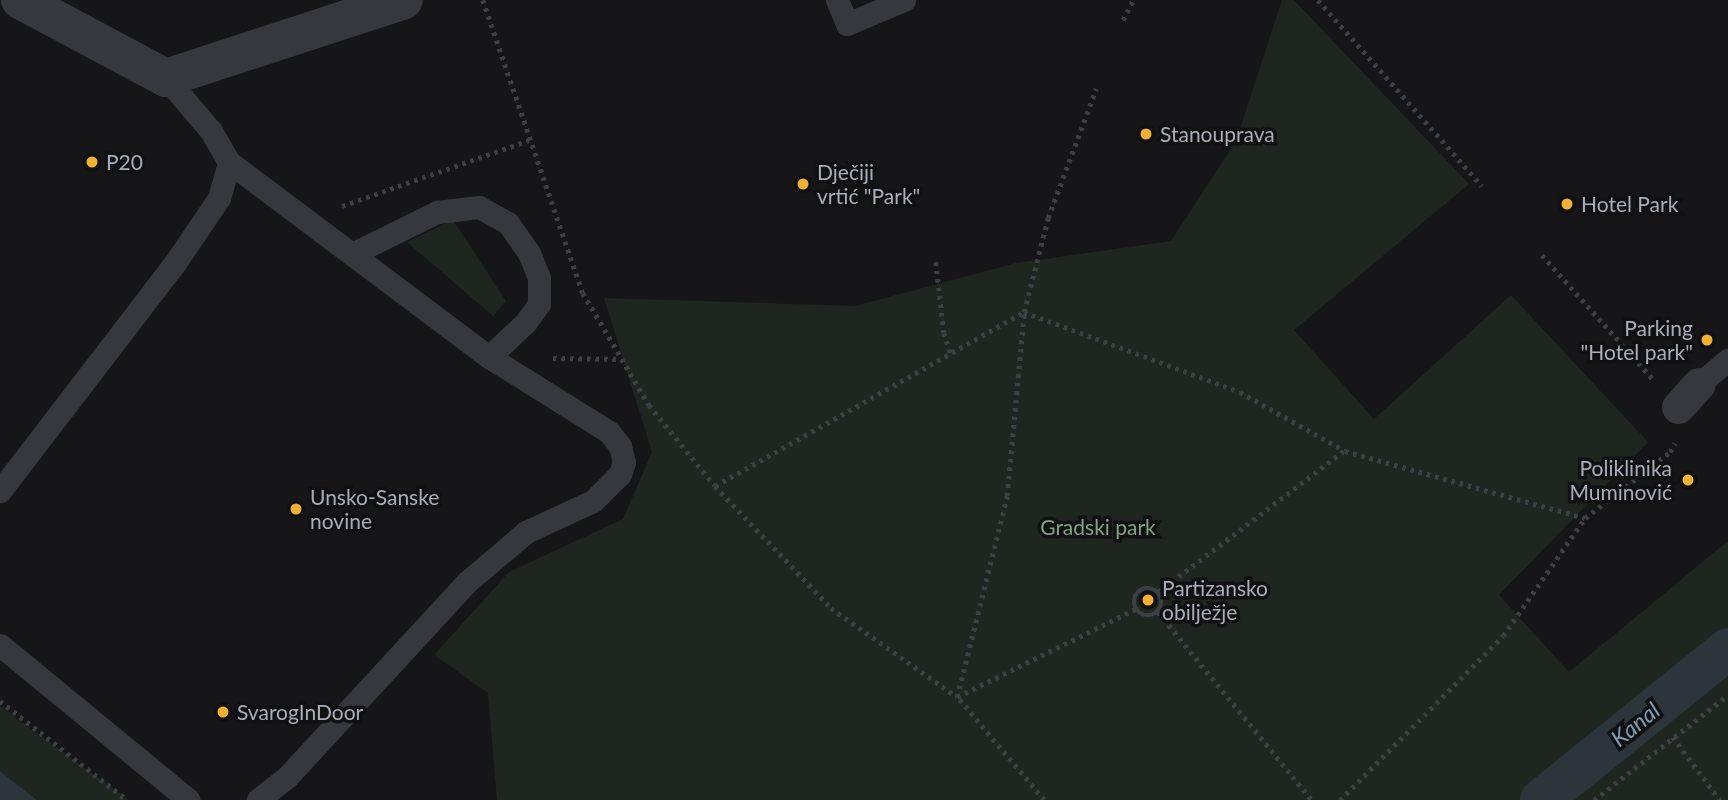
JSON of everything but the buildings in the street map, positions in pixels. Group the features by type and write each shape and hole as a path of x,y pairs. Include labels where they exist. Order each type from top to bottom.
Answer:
{"street":[{"path":"20,0 166,78 404,0"}],"lane":[{"path":"837,0 848,24 904,0"},
{"path":"166,78 211,131 229,162 354,253 489,357 609,432 620,446 620,474 579,511 526,532 505,547 467,582 287,777 258,800"},
{"path":"0,491 175,263 219,198 229,162"},
{"path":"354,253 437,212 479,207 508,223 529,253 539,278 539,304 526,323 489,357"},
{"path":"1688,395 1728,360"},
{"path":"0,646 189,800"}],"path":[{"path":"483,0 583,293 608,341 649,405 715,486 831,608 957,697 1044,800"},
{"path":"1123,20 1133,0"},
{"path":"1318,0 1482,186"},
{"path":"957,697 1007,496 1024,312 1048,218 1096,89"},
{"path":"326,234 342,206 529,140"},
{"path":"1340,800 1503,636 1586,518 1670,452 1681,432 1688,395 1542,255"},
{"path":"936,262 944,333 951,354"},
{"path":"715,486 1024,312"},
{"path":"1024,312 1240,392 1345,451 1586,518"},
{"path":"1158,592 1345,451"},
{"path":"1158,592 1145,588 1136,593 1136,609 1144,616 1158,612"},
{"path":"1158,592 1162,602 1158,612"},
{"path":"957,697 1136,609"},
{"path":"1158,612 1312,800"},
{"path":"1594,800 1728,695"},
{"path":"0,701 127,800"},
{"path":"1673,737 1720,800"}],"green space":[{"name":"Gradski park","path":"1282,0 1294,0 1469,184 1294,330 1374,419 1511,295 1648,442 1499,595 1569,672 1728,541 1728,800 497,800 488,693 434,655 509,572 623,519 652,452 604,298 855,306 1016,263 1171,241 1236,141"},
{"path":"453,220 506,301 493,316 407,242"},
{"path":"0,706 129,800 37,800 0,771"}],"shaded area":[{"path":"0,771 37,800 0,800"}],"waterway":[{"name":"Kanal","path":"1541,800 1728,649"}],"place":[{"name":"Stanouprava","path":"1146,134"},
{"name":"P20","path":"92,162"},
{"name":"Dječiji vrtić \"Park\"","path":"803,184"},
{"name":"Hotel Park","path":"1567,204"},
{"name":"Parking \"Hotel park\"","path":"1707,340"},
{"name":"Poliklinika Muminović","path":"1688,480"},
{"name":"Unsko-Sanske novine","path":"296,509"},
{"name":"Partizansko obilježje","path":"1148,600"},
{"name":"SvarogInDoor","path":"223,712"}]}
